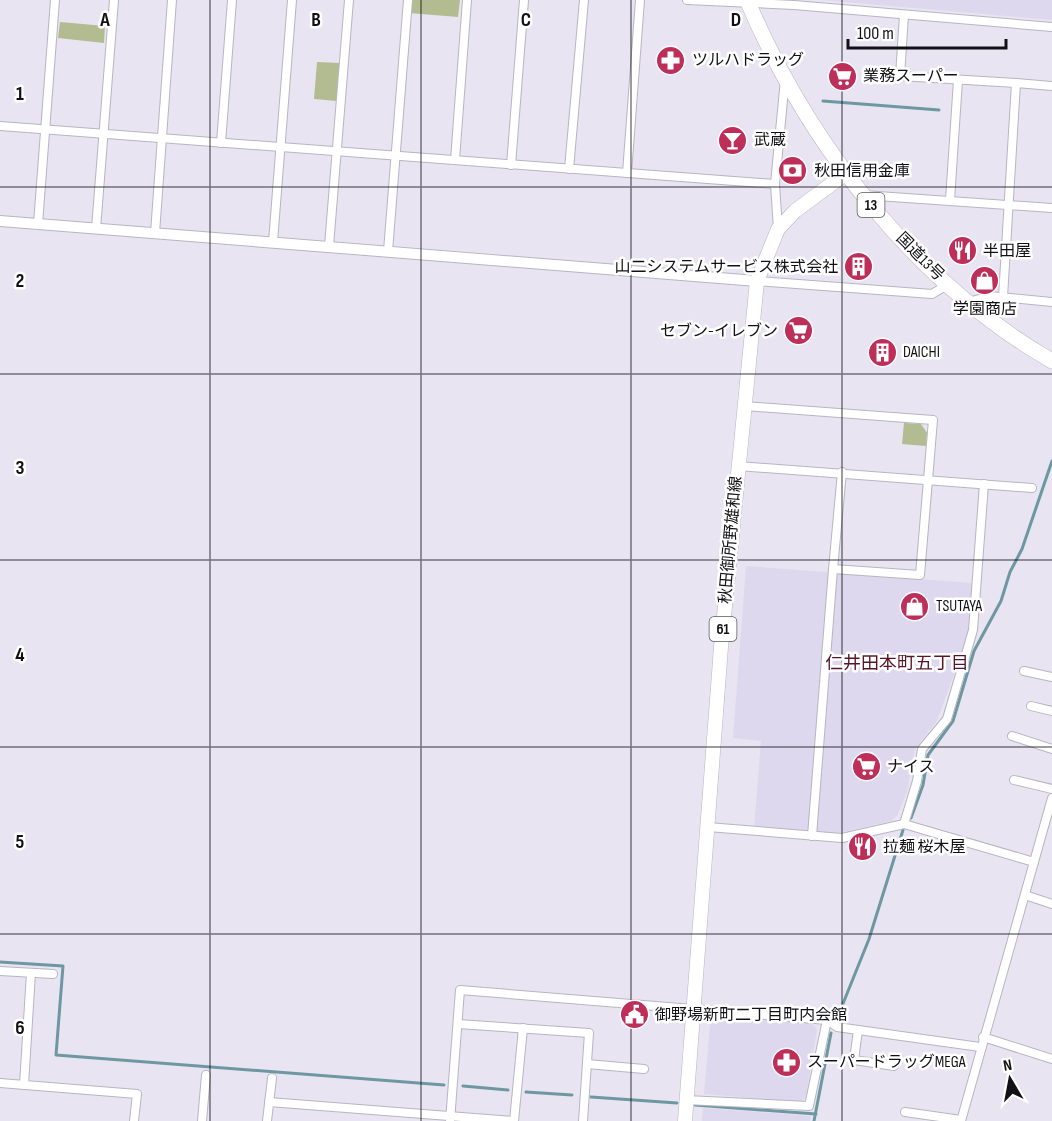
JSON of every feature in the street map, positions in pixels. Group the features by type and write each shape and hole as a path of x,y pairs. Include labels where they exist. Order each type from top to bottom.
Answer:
{"highway":[{"name":"国道13号","path":"748,2 785,79 845,174 885,223 947,285 1052,361"}],"main road":[{"name":"秋田御所野雄和線","path":"685,1121 721,647 757,281 778,229 795,211 845,174"}],"street":[{"path":"38,224 55,0"},
{"path":"96,229 114,0"},
{"path":"155,233 172,0"},
{"path":"221,142 232,0"},
{"path":"273,242 292,0"},
{"path":"329,246 349,0"},
{"path":"388,251 408,0"},
{"path":"455,160 467,0"},
{"path":"511,165 524,0"},
{"path":"570,169 584,0"},
{"path":"627,173 640,0"},
{"path":"687,0 794,3 1052,27"},
{"path":"904,15 900,76 1052,87"},
{"path":"778,229 775,184 785,79"},
{"path":"950,200 958,80"},
{"path":"1003,297 1016,83"},
{"path":"0,126 775,184"},
{"path":"862,195 1052,208"},
{"path":"0,221 932,294 947,285"},
{"path":"969,302 989,296 1052,302"},
{"path":"744,405 933,420 920,575 834,569"},
{"path":"738,466 1032,488"},
{"path":"812,836 842,472"},
{"path":"904,824 917,781 922,749 947,718 973,630 984,484"},
{"path":"1024,671 1052,677"},
{"path":"1030,706 1052,711"},
{"path":"1012,736 1052,749"},
{"path":"1014,780 1052,789"},
{"path":"905,1112 961,1121 980,1047 1052,802"},
{"path":"708,827 842,838 904,824 1034,862"},
{"path":"1025,895 1052,904"},
{"path":"0,971 53,974"},
{"path":"24,1085 31,973"},
{"path":"451,1119 460,990 827,1020 837,1027 980,1047"},
{"path":"686,1100 809,1106 827,1020"},
{"path":"458,1024 589,1033 583,1121"},
{"path":"269,1102 451,1119 514,1121 523,1028"},
{"path":"858,1030 854,1060 894,1066"},
{"path":"983,1037 1052,1059"},
{"path":"587,1064 644,1069"},
{"path":"202,1121 206,1075"},
{"path":"267,1121 272,1078"},
{"path":"0,1083 137,1094 134,1121"}],"shaded area":[{"path":"821,0 1052,0 1052,20"},
{"path":"746,566 972,583 969,633 937,721 915,749 907,792 897,816 891,821 838,833 754,828 761,741 733,738"},
{"path":"711,1015 812,1023 817,1030 806,1097 799,1102 704,1094"},
{"path":"703,1108 811,1116 810,1121 702,1121"}],"green space":[{"path":"410,0 460,0 458,17 409,13"},
{"path":"60,22 105,26 104,43 58,38"},
{"path":"317,62 340,63 337,101 314,99"},
{"path":"904,423 921,424 927,433 926,446 902,444"}],"waterway":[{"path":"823,101 939,110"},
{"path":"911,818 923,785 928,755 953,721 974,651 1001,601 1010,572 1022,549 1052,461"},
{"path":"838,1016 869,939 903,830"},
{"path":"0,962 63,966 56,1055 444,1085"},
{"path":"814,1121 831,1033"},
{"path":"463,1086 508,1090"},
{"path":"526,1092 572,1095"},
{"path":"591,1097 677,1103"},
{"path":"695,1105 816,1114"}],"place":[{"name":"ツルハドラッグ","path":"671,60"},
{"name":"業務スーパー","path":"842,76"},
{"name":"武蔵","path":"733,140"},
{"name":"秋田信用金庫","path":"793,171"},
{"name":"半田屋","path":"962,251"},
{"name":"山二システムサービス株式会社","path":"859,267"},
{"name":"学園商店","path":"985,281"},
{"name":"セブン-イレブン","path":"799,331"},
{"name":"DAICHI","path":"882,352"},
{"name":"TSUTAYA","path":"915,606"},
{"name":"ナイス","path":"866,767"},
{"name":"拉麺 桜木屋","path":"862,847"},
{"name":"御野場新町二丁目町内会館","path":"634,1015"},
{"name":"スーパードラッグMEGA","path":"786,1062"}],"district":[{"name":"仁井田本町五丁目","path":"897,663"}]}
